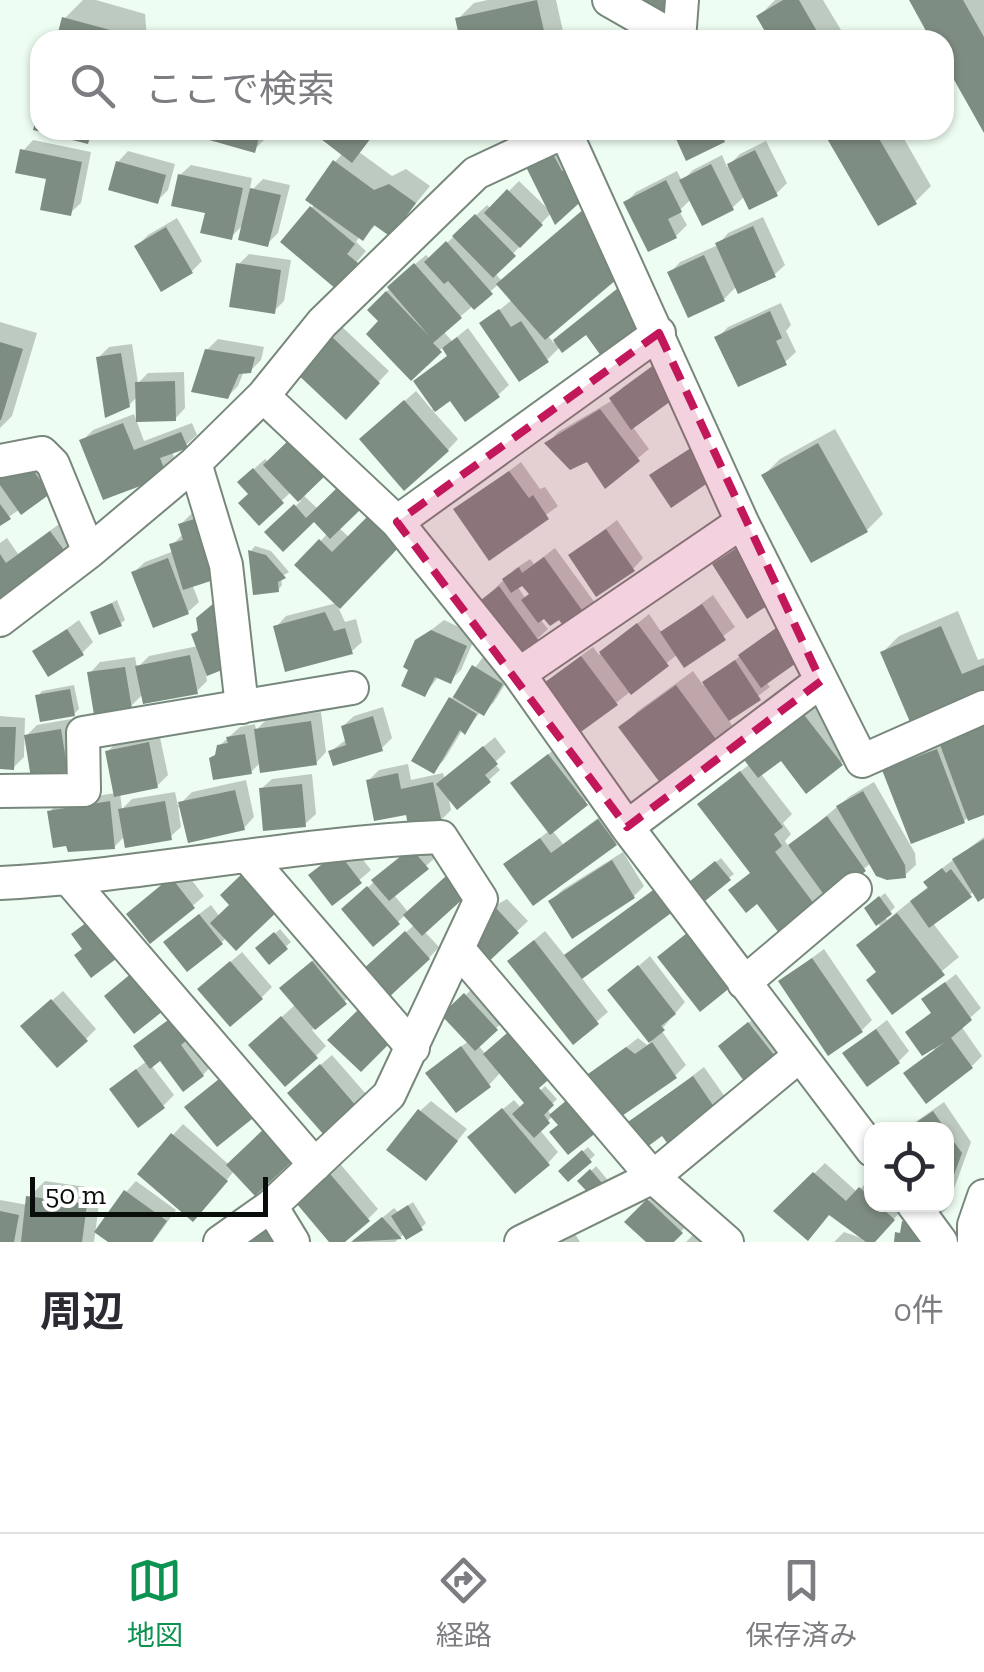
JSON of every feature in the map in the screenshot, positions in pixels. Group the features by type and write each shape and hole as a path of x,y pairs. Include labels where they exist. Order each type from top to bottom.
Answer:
{"street":[{"path":"609,0 662,30"},
{"path":"680,30 682,0"},
{"path":"0,620 90,552 195,463 262,396 322,323 476,173 548,140"},
{"path":"571,140 742,522 862,760 984,707"},
{"path":"397,522 659,333"},
{"path":"262,396 397,522 519,674 626,826 864,1140"},
{"path":"0,461 42,453 53,464 90,552"},
{"path":"195,463 226,566 242,706"},
{"path":"519,674 742,522"},
{"path":"626,826 822,681"},
{"path":"0,791 84,790 84,733 352,688"},
{"path":"0,883 68,880 362,840 441,836 481,899 389,1095 271,1206 220,1242"},
{"path":"248,857 413,1048"},
{"path":"68,880 314,1165"},
{"path":"744,983 855,889"},
{"path":"458,950 653,1177 727,1242"},
{"path":"521,1242 653,1177 799,1056"},
{"path":"974,1242 974,1225 984,1196"},
{"path":"271,1206 294,1242"},
{"path":"919,1212 940,1242"}],"highlighted area":[{"path":"659,333 821,681 627,827 397,522"}],"building":[{"path":"537,0 544,30 458,30 455,18"},
{"path":"643,0 674,0 671,18 661,16"},
{"path":"783,0 799,0 816,30 764,30 756,16"},
{"path":"909,0 963,0 984,37 984,133 954,80 954,30 926,30"},
{"path":"62,17 110,30 59,30"},
{"path":"209,140 258,140 255,153"},
{"path":"322,140 369,140 352,163"},
{"path":"677,140 724,140 725,142 686,161"},
{"path":"828,140 880,140 917,204 878,226"},
{"path":"20,149 82,162 71,216 40,210 46,179 15,173"},
{"path":"755,150 778,196 749,210 727,164"},
{"path":"553,154 562,171 571,166 587,196 555,225 526,167"},
{"path":"333,160 374,190 389,184 416,203 391,237 374,225 363,241 305,200"},
{"path":"116,161 166,175 158,204 108,190"},
{"path":"711,164 734,210 702,226 679,180"},
{"path":"178,174 243,188 232,240 200,233 205,213 171,206"},
{"path":"666,180 682,212 668,219 677,238 648,252 623,202"},
{"path":"250,188 281,195 268,247 238,240"},
{"path":"507,189 543,225 520,248 484,213"},
{"path":"592,202 623,274 545,340 496,284"},
{"path":"310,206 355,244 347,254 358,263 336,289 280,242"},
{"path":"475,214 516,256 493,278 452,236"},
{"path":"753,226 776,277 738,294 715,243"},
{"path":"166,227 193,273 161,292 134,246"},
{"path":"446,241 493,294 474,310 424,262"},
{"path":"704,255 725,301 688,318 667,272"},
{"path":"236,263 281,270 275,314 229,307"},
{"path":"414,263 462,318 433,343 442,352 411,381 366,334 378,321 367,310 386,291 430,337 387,287"},
{"path":"623,284 657,331 609,367 586,335 562,353 553,340"},
{"path":"499,309 511,327 521,321 549,362 519,382 479,323"},
{"path":"770,311 782,338 776,341 787,365 738,387 714,337"},
{"path":"328,333 380,383 346,420 293,370"},
{"path":"457,337 500,397 465,422 450,401 435,412 413,381 447,356 442,348"},
{"path":"0,342 23,349 1,420 0,420"},
{"path":"205,349 255,357 251,373 239,374 228,399 191,392"},
{"path":"121,353 130,407 105,418 96,357"},
{"path":"658,362 682,393 631,430 609,398"},
{"path":"175,381 176,421 136,422 135,382"},
{"path":"404,400 449,451 404,491 359,439"},
{"path":"600,409 640,461 605,489 587,462 570,470 544,443"},
{"path":"123,423 134,450 181,432 188,448 160,458 167,476 103,500 79,440"},
{"path":"291,438 326,475 298,502 263,465"},
{"path":"818,443 868,532 811,563 761,475"},
{"path":"697,444 718,476 671,508 649,475"},
{"path":"26,460 50,494 21,515 0,485 0,479"},
{"path":"253,468 284,503 259,526 238,503 248,494 237,482"},
{"path":"509,471 529,498 533,495 549,519 489,561 453,509"},
{"path":"338,487 360,510 330,539 314,522 283,552 264,532 294,504 306,518"},
{"path":"0,504 11,519 0,526"},
{"path":"369,515 401,545 340,609 294,565 319,539 332,552"},
{"path":"201,517 220,578 183,590 169,544 183,540 178,524"},
{"path":"606,529 635,571 596,597 568,555"},
{"path":"50,531 67,554 0,602 0,554 6,563"},
{"path":"741,545 776,600 747,619 712,564"},
{"path":"248,550 266,555 286,578 278,582 279,592 253,595"},
{"path":"544,557 589,620 569,634 559,620 550,626 544,619 538,623 521,600 529,594 522,586 511,593 502,579 519,567 522,573"},
{"path":"168,558 189,614 153,628 131,572"},
{"path":"499,586 539,641 521,654 477,603"},
{"path":"220,598 227,668 207,676 191,634 198,631 196,618"},
{"path":"112,603 122,626 99,635 90,612"},
{"path":"702,604 726,640 684,668 660,632"},
{"path":"325,612 334,631 345,628 353,654 285,672 273,626"},
{"path":"637,623 669,666 631,695 599,652"},
{"path":"779,626 802,659 761,688 738,655"},
{"path":"941,626 962,674 984,665 984,698 913,729 880,652"},
{"path":"67,629 84,655 48,677 32,651"},
{"path":"431,630 467,646 451,684 435,677 425,697 401,686 408,670 403,667 415,640"},
{"path":"190,655 198,694 143,704 135,666"},
{"path":"581,656 618,705 578,734 541,685"},
{"path":"735,660 761,700 729,721 702,682"},
{"path":"472,665 503,684 484,716 453,697"},
{"path":"125,667 132,709 94,715 87,672"},
{"path":"676,685 718,742 661,784 618,727"},
{"path":"70,689 75,716 40,722 35,695"},
{"path":"449,697 477,714 465,735 460,730 434,774 411,761"},
{"path":"798,707 843,765 806,794 781,761 758,778 738,752"},
{"path":"373,716 383,751 333,766 328,751 346,745 341,726"},
{"path":"311,721 317,765 260,773 254,729"},
{"path":"984,725 984,815 968,821 939,742"},
{"path":"0,727 16,727 14,770 0,769"},
{"path":"61,729 68,772 31,778 24,735"},
{"path":"245,734 252,774 213,780 209,758 215,755 217,745 228,743 226,737"},
{"path":"149,742 158,788 114,797 105,751"},
{"path":"483,746 498,764 485,775 491,782 457,810 436,784"},
{"path":"937,749 965,823 911,844 882,770"},
{"path":"548,754 588,805 550,835 510,783"},
{"path":"740,771 783,827 774,834 782,846 775,852 818,909 782,937 757,904 746,913 728,890 750,873 697,804"},
{"path":"398,773 401,789 433,782 442,823 409,830 406,815 374,821 366,780"},
{"path":"302,784 306,827 263,831 259,788"},
{"path":"235,790 245,830 188,843 178,802"},
{"path":"863,791 905,865 906,878 887,880 876,876 836,806"},
{"path":"110,801 115,849 68,852 66,846 53,848 47,811"},
{"path":"165,801 172,840 125,848 118,809"},
{"path":"827,816 866,871 827,899 788,845"},
{"path":"598,819 617,845 533,906 503,864 540,838 551,853"},
{"path":"984,839 984,898 978,902 952,859"},
{"path":"411,848 429,869 389,901 371,880"},
{"path":"338,852 362,883 332,906 308,875"},
{"path":"612,860 635,898 572,939 548,901"},
{"path":"715,861 731,880 700,905 684,886"},
{"path":"942,868 946,873 951,869 972,897 929,928 910,901 928,888 923,882"},
{"path":"247,869 282,907 236,951 210,923 229,905 220,895"},
{"path":"446,876 465,897 422,936 403,915"},
{"path":"171,877 195,908 150,944 126,914"},
{"path":"660,885 678,908 582,979 564,955"},
{"path":"367,886 400,924 373,947 341,909"},
{"path":"879,896 892,914 876,926 864,908"},
{"path":"496,908 519,933 482,968 462,947 477,918"},
{"path":"897,913 945,975 892,1015 866,980 876,972 856,945"},
{"path":"199,914 223,944 187,972 163,942"},
{"path":"87,922 116,959 91,978 74,955 82,949 71,934"},
{"path":"692,929 737,982 700,1012 657,957"},
{"path":"405,931 430,959 387,999 361,971"},
{"path":"274,932 288,949 269,965 255,948"},
{"path":"534,940 599,1024 573,1045 507,961"},
{"path":"812,958 863,1032 828,1056 778,981"},
{"path":"230,961 263,999 230,1027 197,989"},
{"path":"312,961 347,1004 315,1030 279,988"},
{"path":"638,965 676,1014 649,1043 607,990"},
{"path":"133,972 163,1011 134,1034 104,996"},
{"path":"945,982 972,1020 951,1038 973,1068 926,1104 903,1073 945,1042 922,1056 905,1032 931,1013 921,999"},
{"path":"464,993 498,1030 475,1051 441,1015"},
{"path":"51,999 88,1041 57,1068 20,1026"},
{"path":"358,1010 391,1042 361,1072 327,1040"},
{"path":"281,1016 318,1058 285,1087 248,1045"},
{"path":"171,1018 187,1040 181,1045 204,1076 183,1092 160,1061 150,1069 133,1046"},
{"path":"748,1022 778,1060 747,1085 718,1046"},
{"path":"513,1028 553,1076 539,1088 554,1105 544,1115 550,1123 534,1138 512,1114 524,1103 483,1054"},
{"path":"876,1029 900,1063 867,1087 842,1053"},
{"path":"652,1042 677,1078 619,1118 588,1074 626,1047 635,1054"},
{"path":"461,1046 491,1087 456,1113 425,1073"},
{"path":"320,1064 357,1107 324,1135 287,1093"},
{"path":"136,1069 165,1108 138,1128 109,1089"},
{"path":"693,1076 721,1117 673,1151 662,1136 643,1150 625,1124"},
{"path":"219,1079 252,1119 217,1147 184,1107"},
{"path":"574,1094 602,1128 568,1155 549,1132 558,1125 549,1115"},
{"path":"502,1108 550,1165 515,1194 467,1137"},
{"path":"418,1109 458,1141 426,1181 386,1150"},
{"path":"933,1111 941,1122 917,1122"},
{"path":"269,1124 298,1156 255,1196 226,1165"},
{"path":"171,1133 228,1181 193,1222 137,1174"},
{"path":"954,1142 962,1153 954,1175"},
{"path":"582,1150 592,1162 568,1182 558,1171"},
{"path":"325,1168 370,1221 345,1242 329,1242 291,1197"},
{"path":"590,1169 608,1190 596,1201 577,1181"},
{"path":"813,1172 846,1201 859,1187 864,1192 864,1212 886,1212 895,1220 875,1242 866,1242 829,1215 808,1241 773,1211"},
{"path":"124,1190 167,1221 152,1242 108,1242 94,1232"},
{"path":"26,1196 87,1204 82,1242 21,1242"},
{"path":"647,1199 683,1233 674,1242 646,1242 624,1222"},
{"path":"408,1205 423,1230 406,1240 391,1216"},
{"path":"0,1211 19,1215 14,1242 0,1242"},
{"path":"382,1217 402,1239 351,1242"},
{"path":"262,1218 280,1242 230,1242"},
{"path":"902,1221 925,1226 925,1242 894,1242"}]}
